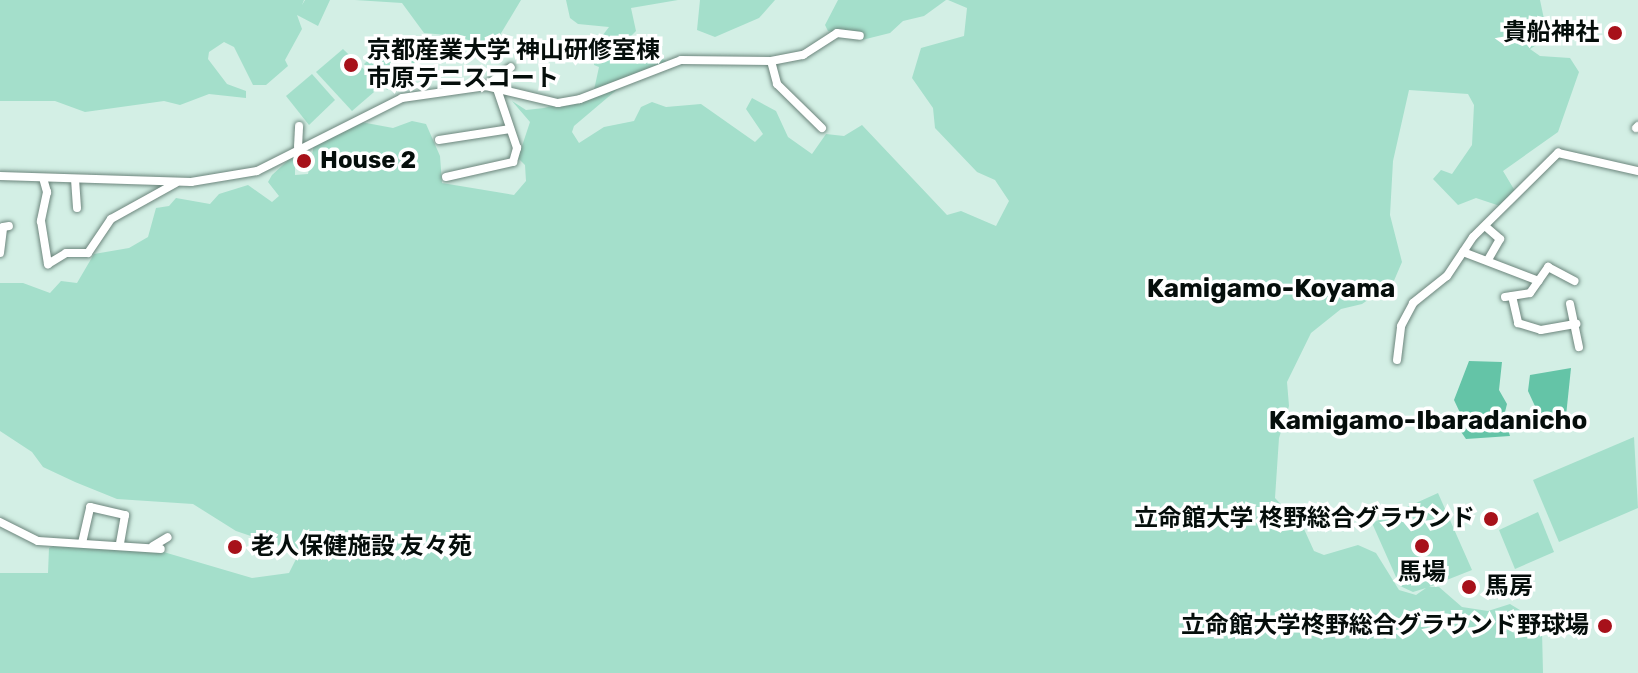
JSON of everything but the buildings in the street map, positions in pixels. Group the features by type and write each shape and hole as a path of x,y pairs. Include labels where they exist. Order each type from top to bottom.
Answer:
{"street":[{"path":"486,86 558,103 580,99 681,60 771,61 803,55 837,33 860,36"},
{"path":"771,61 777,84 822,128"},
{"path":"0,176 184,181 270,168 298,147 402,98 428,98 486,86 511,67"},
{"path":"446,177 513,162 517,148 497,89"},
{"path":"298,147 299,126"},
{"path":"439,140 510,129"},
{"path":"1397,360 1408,312 1447,276 1485,226 1558,153 1638,171"},
{"path":"43,178 47,192 41,221 48,264 66,253 88,253 111,219 184,181"},
{"path":"75,179 77,208"},
{"path":"0,253 3,227 9,226"},
{"path":"1485,226 1500,239 1488,260"},
{"path":"1463,252 1539,281"},
{"path":"1574,281 1548,267 1530,293 1508,297 1518,323 1541,330 1576,324"},
{"path":"1570,304 1579,347"},
{"path":"82,543 90,507 125,515 120,544"},
{"path":"0,522 38,541 157,547 168,537"}],"shaded area":[{"path":"0,0 304,0 302,5 305,0 330,0 318,26 297,15 302,29 285,60 288,66 266,85 253,85 234,47 224,42 209,52 208,59 227,84 246,91 246,98 209,94 180,105 164,101 85,112 55,101 0,101"},
{"path":"355,0 521,0 497,40 486,47 458,36 424,33 402,3"},
{"path":"566,0 678,0 631,8 636,31 625,42 669,62 594,90 599,67 594,65 593,48 609,27 578,24 570,18"},
{"path":"700,0 775,0 759,18 715,37 697,30"},
{"path":"838,0 946,0 924,16 903,21 890,33 862,40 828,31 825,25"},
{"path":"948,0 1540,0 1548,38 1530,49 1540,56 1570,58 1579,72 1558,132 1503,171 1515,191 1500,206 1476,198 1458,205 1433,179 1441,170 1452,174 1472,145 1474,105 1468,94 1409,90 1393,161 1390,215 1402,262 1393,283 1362,304 1341,309 1311,333 1287,382 1289,406 1279,438 1275,498 1304,529 1314,551 1324,555 1358,545 1376,553 1399,590 1416,595 1426,588 1413,592 1400,586 1372,523 1438,493 1472,570 1429,587 1439,587 1462,607 1488,611 1510,604 1528,615 1542,631 1543,673 0,673 0,573 48,573 49,548 55,545 150,548 252,578 289,573 296,559 292,550 236,531 193,504 117,499 75,482 43,467 32,452 0,431 0,283 23,283 50,293 61,281 77,283 94,254 129,248 148,237 156,208 169,206 176,198 210,204 219,194 248,185 272,202 279,196 268,182 295,154 295,175 308,174 314,145 361,122 393,128 412,121 426,124 440,156 442,183 514,195 526,181 525,165 518,158 530,122 512,101 526,110 544,108 620,87 574,126 572,132 579,143 604,127 634,121 641,107 652,102 666,107 701,104 755,142 763,134 746,109 752,98 776,111 788,137 812,154 826,134 844,136 862,125 947,215 961,211 996,226 1009,201 995,180 977,172 935,128 933,108 912,78 921,48 964,36 967,8"},
{"path":"410,36 419,44 413,68 387,90 364,64 390,40 398,44"},
{"path":"343,49 381,86 352,111 316,72"},
{"path":"312,74 335,100 309,125 286,96"},
{"path":"1469,361 1502,362 1499,390 1507,404 1504,416 1510,436 1466,439 1457,426 1462,417 1454,400"},
{"path":"1571,368 1566,416 1540,417 1528,391 1530,375"},
{"path":"1634,437 1638,508 1559,542 1533,480"},
{"path":"1538,512 1554,552 1515,569 1499,530"}],"place":[{"name":"貴船神社","path":"1615,33"},
{"name":"京都産業大学 神山研修室棟 市原テニスコート","path":"351,65"},
{"name":"House 2","path":"304,161"},
{"name":"立命館大学 柊野総合グラウンド","path":"1491,519"},
{"name":"馬場","path":"1422,546"},
{"name":"老人保健施設 友々苑","path":"235,547"},
{"name":"馬房","path":"1469,587"},
{"name":"立命館大学柊野総合グラウンド野球場","path":"1605,626"}],"district":[{"name":"Kamigamo-Koyama","path":"1271,289"},
{"name":"Kamigamo-Ibaradanicho","path":"1428,421"}]}
